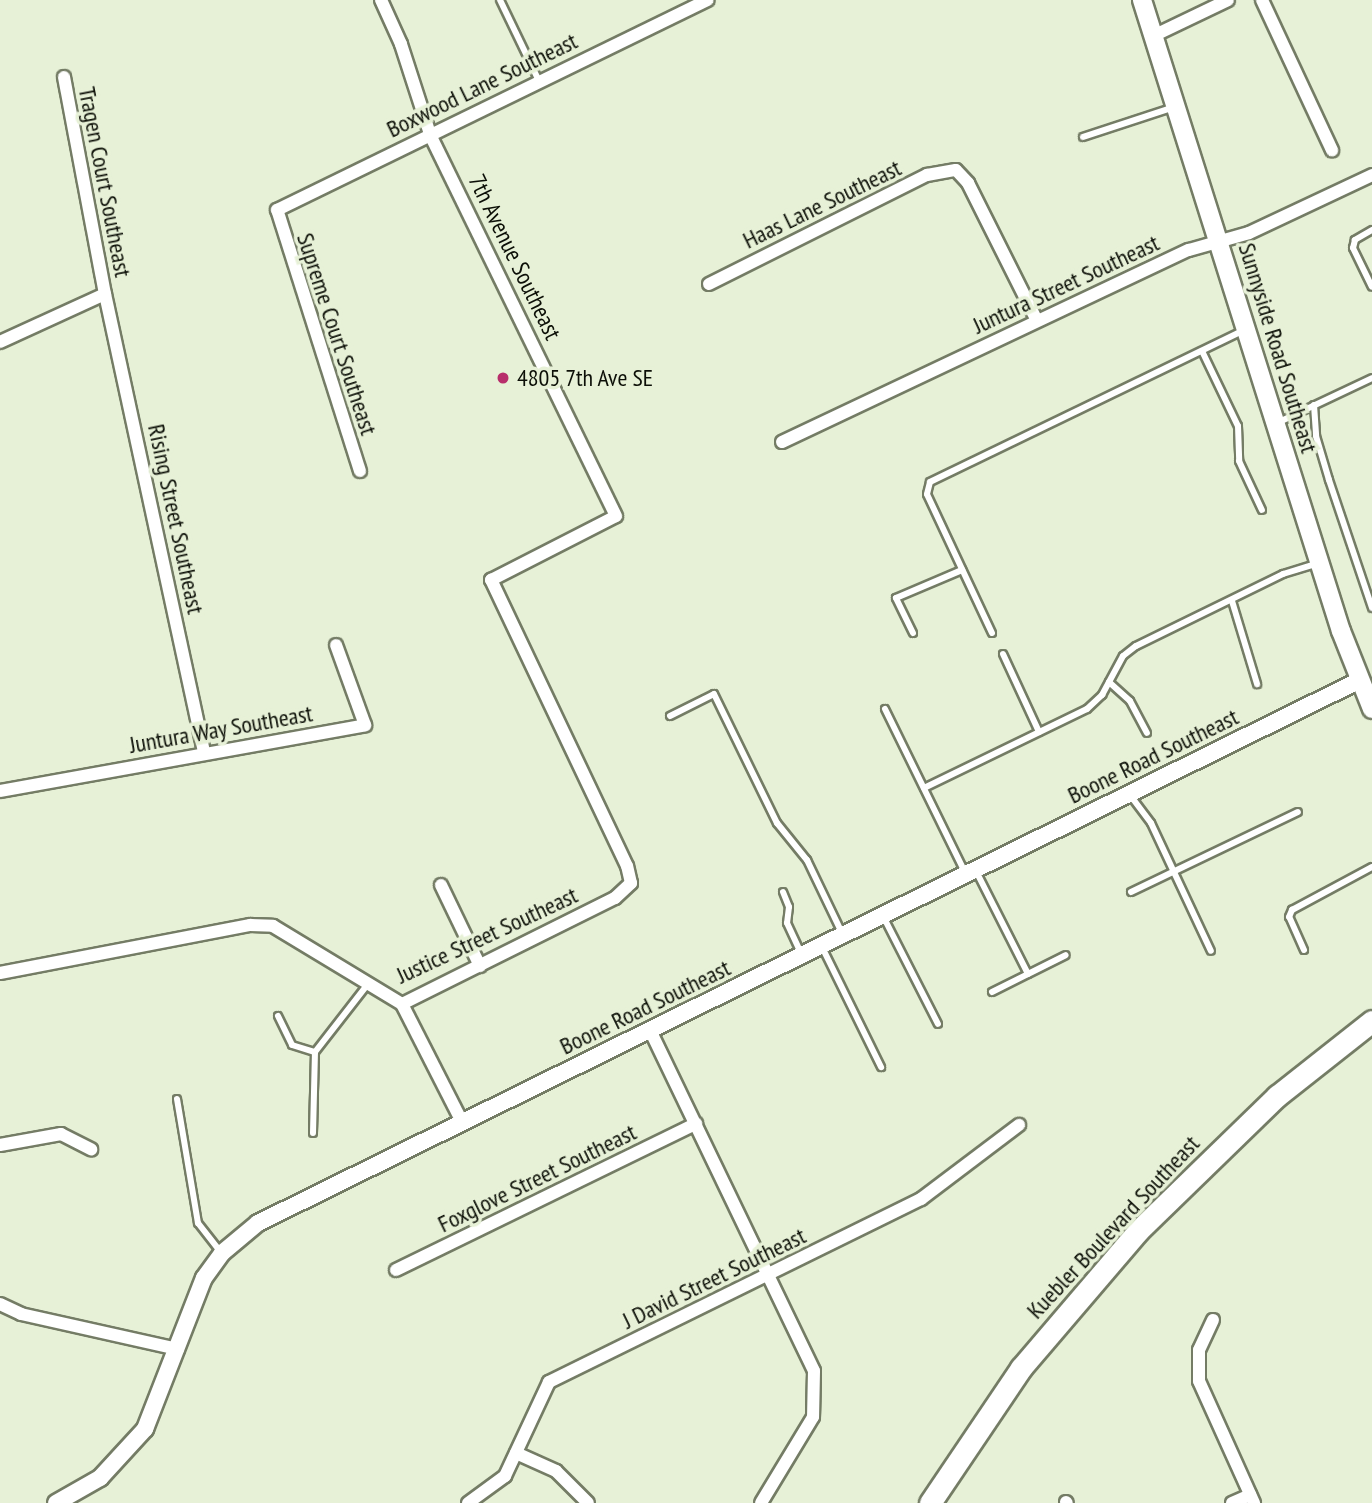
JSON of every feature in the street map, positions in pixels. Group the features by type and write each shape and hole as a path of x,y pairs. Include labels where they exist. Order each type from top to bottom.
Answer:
{"main road":[{"name":"Sunnyside Road Southeast","path":"1142,0 1319,563 1366,677 1372,709"},
{"name":"Kuebler Boulevard Southeast","path":"930,1503 1021,1368 1138,1231 1235,1134 1372,1021"}],"street":[{"name":"7th Avenue Southeast","path":"381,0 401,44 430,134 616,516 491,580 626,866 631,883"},
{"name":"Boxwood Lane Southeast","path":"277,209 708,0"},
{"path":"1153,36 1228,0"},
{"path":"1262,0 1332,150"},
{"name":"Tragen Court Southeast","path":"64,77 105,294"},
{"name":"Haas Lane Southeast","path":"709,284 927,175 956,170 968,183 1036,319"},
{"name":"Juntura Street Southeast","path":"782,442 1036,319 1189,250 1249,233 1372,175"},
{"name":"Supreme Court Southeast","path":"277,209 360,471"},
{"path":"0,342 105,294"},
{"name":"Rising Street Southeast","path":"105,294 204,753"},
{"name":"Juntura Way Southeast","path":"0,791 365,725 336,645"},
{"name":"Boone Road Southeast","path":"56,1503 100,1479 132,1447 155,1409 178,1349 189,1308 222,1253 258,1223 1366,677"},
{"name":"Justice Street Southeast","path":"0,973 250,925 273,926 293,934 402,1004 615,898 631,883"},
{"path":"441,885 480,966"},
{"path":"402,1004 462,1122"},
{"path":"650,1030 808,1353 816,1405 806,1432 761,1503"},
{"name":"Foxglove Street Southeast","path":"396,1270 695,1124"},
{"name":"J David Street Southeast","path":"468,1503 500,1482 549,1382 772,1276 920,1199 1019,1125"},
{"path":"0,1145 61,1134 91,1149"},
{"path":"0,1304 22,1314 178,1349"},
{"path":"1213,1320 1199,1350 1199,1381 1252,1499 1232,1503"},
{"path":"516,1452 555,1471 588,1503"}],"lane":[{"path":"500,0 540,81"},
{"path":"1083,137 1175,106"},
{"path":"1372,230 1355,240 1353,248 1372,286"},
{"path":"992,633 927,494 930,482 1246,329"},
{"path":"1202,351 1238,426 1239,461 1262,510"},
{"path":"1276,424 1372,378"},
{"path":"1314,405 1316,436 1372,608"},
{"path":"924,788 1087,709 1109,682 1127,652 1283,575 1319,563"},
{"path":"913,633 896,598 962,569"},
{"path":"1232,601 1257,684"},
{"path":"1003,654 1040,732"},
{"path":"1109,682 1130,701 1147,733"},
{"path":"670,716 714,694 777,823 807,860 843,934"},
{"path":"885,709 924,788 1028,974"},
{"path":"1129,794 1151,823 1211,951"},
{"path":"1131,892 1298,812"},
{"path":"1304,950 1289,917 1292,910 1372,867"},
{"path":"783,892 789,906 787,923 802,955"},
{"path":"883,915 938,1024"},
{"path":"821,946 881,1067"},
{"path":"992,992 1066,955"},
{"path":"313,1133 315,1052 369,983"},
{"path":"278,1016 292,1045 315,1052"},
{"path":"177,1099 198,1223 222,1253"}],"place":[{"name":"4805 7th Ave SE","path":"503,378"}]}
